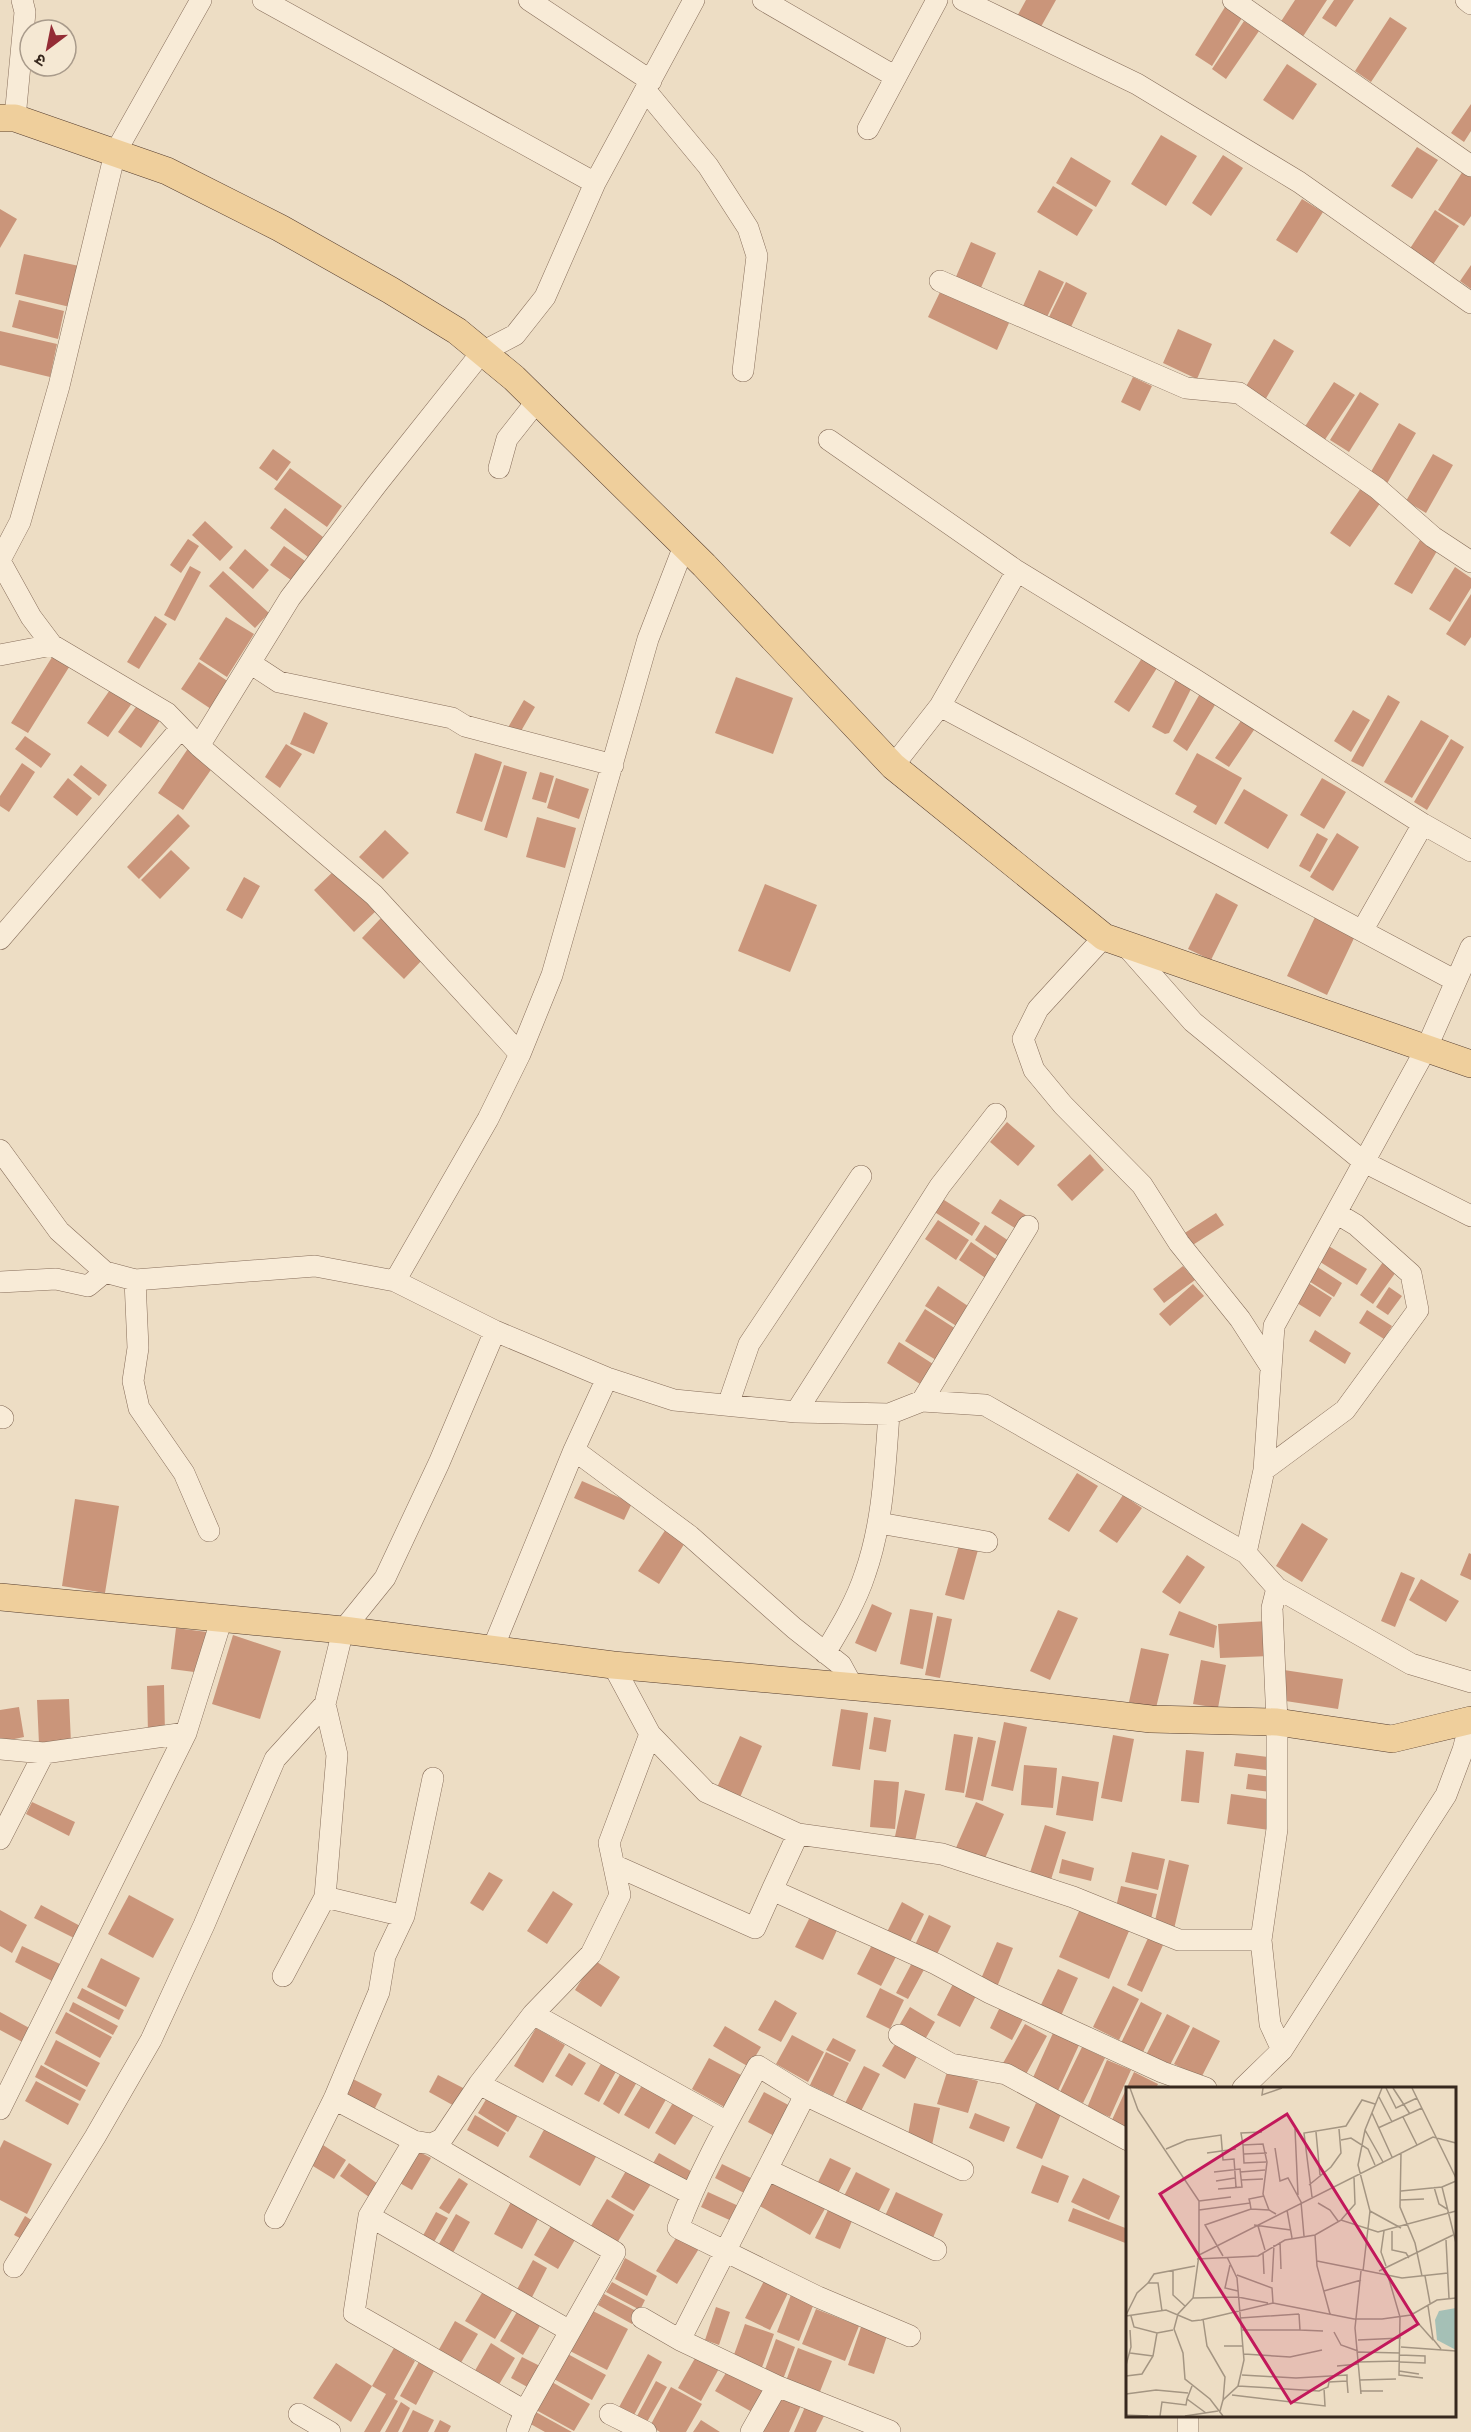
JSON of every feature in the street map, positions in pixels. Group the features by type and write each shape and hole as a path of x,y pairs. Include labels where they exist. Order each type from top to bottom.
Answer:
{"main road":[{"path":"7,118 167,171 280,228 458,331 537,401 684,546 892,766 1115,942 1471,1064"},
{"path":"0,1597 343,1630 613,1665 853,1687 1151,1719 1277,1722 1392,1738 1471,1720"}],"street":[{"path":"7,118 25,12 22,0"},
{"path":"201,0 115,153 59,386 20,522 0,560 31,616 52,645 167,713 199,746 374,895 520,1054"},
{"path":"263,0 594,183"},
{"path":"529,0 649,86 708,166 748,228 757,256 743,371"},
{"path":"199,746 290,598 483,352 515,335 545,297 594,183 694,0"},
{"path":"763,0 896,77"},
{"path":"868,129 937,0"},
{"path":"963,0 1137,84 1299,183 1471,303"},
{"path":"1233,0 1471,166"},
{"path":"1466,0 1471,4"},
{"path":"940,281 1186,388 1239,393 1377,488 1433,537 1471,562"},
{"path":"499,468 507,439 537,401"},
{"path":"829,440 1017,571 1194,679 1423,824 1471,851"},
{"path":"395,1281 488,1119 520,1054 552,975 648,639 684,546"},
{"path":"892,766 940,706 1017,571"},
{"path":"0,655 52,645"},
{"path":"250,663 279,681 452,717 465,726 612,765"},
{"path":"940,706 1456,981"},
{"path":"0,939 182,728"},
{"path":"1362,931 1423,824"},
{"path":"1271,1367 1240,1319 1179,1243 1143,1185 1064,1105 1034,1070 1023,1039 1038,1010 1115,942 1193,1022 1364,1162 1471,1216"},
{"path":"1246,1553 1264,1470 1274,1326 1426,1047 1471,947"},
{"path":"796,1412 940,1186 996,1114"},
{"path":"0,1150 59,1231 105,1272 135,1280 315,1266 395,1281 495,1330 607,1378 674,1400 796,1412 889,1414 922,1401 985,1405 1246,1553 1277,1588 1411,1664 1471,1682"},
{"path":"728,1405 749,1344 861,1176"},
{"path":"1264,1470 1346,1410 1418,1310 1411,1274 1356,1225 1336,1213"},
{"path":"922,1401 1028,1226"},
{"path":"0,1282 56,1279 88,1286 105,1272"},
{"path":"135,1280 138,1347 133,1381 139,1408 184,1473 209,1531"},
{"path":"283,1976 325,1897 337,1755 325,1704 343,1630 385,1578 439,1463 495,1330"},
{"path":"493,1648 574,1450 607,1378"},
{"path":"825,1653 845,1618 865,1575 879,1523 889,1414"},
{"path":"574,1450 690,1536 841,1665 853,1687"},
{"path":"879,1523 987,1542"},
{"path":"1277,1588 1272,1608 1277,1722 1277,1829 1261,1940 1270,2024 1282,2050"},
{"path":"0,2109 186,1733 222,1618"},
{"path":"613,1665 650,1734 706,1792 798,1834 942,1854 1073,1897 1179,1940 1261,1940"},
{"path":"15,2267 95,2137 151,2040 204,1925 275,1759 325,1704"},
{"path":"1244,2087 1282,2050 1446,1795 1463,1750 1471,1720"},
{"path":"0,1749 44,1753 186,1733"},
{"path":"525,2411 354,2313 369,2216 422,2143 442,2139 479,2084 533,2014 591,1954 620,1895 609,1843 650,1734"},
{"path":"0,1839 44,1753"},
{"path":"275,2218 334,2099 379,1992 385,1956 404,1916 433,1778"},
{"path":"614,1865 755,1928 798,1834"},
{"path":"772,1890 936,1964 990,1993 1161,2072 1203,2087"},
{"path":"325,1897 404,1916"},
{"path":"533,2014 727,2122"},
{"path":"899,2035 951,2064 1006,2074 1126,2139"},
{"path":"910,2336 818,2296 678,2228 691,2194 758,2066 804,2095 963,2170"},
{"path":"479,2084 691,2194"},
{"path":"680,2340 804,2095"},
{"path":"334,2099 422,2143 615,2252 525,2411 517,2432"},
{"path":"768,2169 936,2250"},
{"path":"369,2216 570,2331"},
{"path":"642,2318 680,2340 777,2386 890,2431"},
{"path":"751,2432 777,2386"},
{"path":"299,2414 330,2432"},
{"path":"610,2414 646,2432"}],"building":[{"path":"1026,0 1056,0 1038,32 1015,20"},
{"path":"1295,0 1327,0 1302,38 1280,23"},
{"path":"1334,0 1354,0 1336,27 1322,18"},
{"path":"1225,7 1242,18 1212,66 1195,55"},
{"path":"1390,17 1407,28 1371,82 1355,71"},
{"path":"1244,21 1259,31 1226,79 1212,69"},
{"path":"1287,64 1317,84 1293,120 1263,100"},
{"path":"1471,104 1471,131 1464,142 1451,133"},
{"path":"1161,135 1197,156 1166,206 1131,184"},
{"path":"1417,147 1438,160 1412,199 1391,186"},
{"path":"1223,155 1243,168 1211,216 1192,203"},
{"path":"1071,157 1111,181 1096,207 1056,183"},
{"path":"1463,171 1471,176 1471,216 1464,226 1438,210"},
{"path":"1053,186 1093,210 1077,236 1037,212"},
{"path":"1302,199 1323,212 1297,253 1276,240"},
{"path":"0,209 17,219 0,248"},
{"path":"1435,210 1459,226 1432,266 1409,250"},
{"path":"971,242 996,253 980,290 955,279"},
{"path":"24,254 79,266 70,307 15,294"},
{"path":"1471,265 1471,289 1460,281"},
{"path":"1039,270 1064,282 1047,317 1023,306"},
{"path":"1066,282 1087,293 1071,327 1049,317"},
{"path":"941,290 1009,323 997,350 928,317"},
{"path":"19,300 64,311 58,339 12,327"},
{"path":"1178,329 1212,344 1197,379 1163,363"},
{"path":"0,331 57,344 50,377 0,365"},
{"path":"1274,339 1294,351 1265,400 1245,388"},
{"path":"1133,377 1152,386 1140,411 1121,402"},
{"path":"1334,382 1355,395 1324,441 1304,428"},
{"path":"1360,392 1379,404 1349,452 1330,440"},
{"path":"1399,423 1416,433 1385,487 1368,477"},
{"path":"273,449 291,462 277,481 259,468"},
{"path":"1433,454 1453,465 1426,513 1406,501"},
{"path":"290,468 342,506 327,527 274,489"},
{"path":"1361,488 1381,502 1350,547 1330,533"},
{"path":"285,508 323,537 308,557 270,528"},
{"path":"205,521 233,547 220,561 192,535"},
{"path":"188,539 199,546 181,573 170,565"},
{"path":"1420,540 1437,551 1412,594 1394,584"},
{"path":"284,546 305,561 291,580 270,565"},
{"path":"245,549 269,570 253,589 229,568"},
{"path":"190,566 201,572 175,621 164,615"},
{"path":"1455,567 1471,578 1471,588 1450,622 1429,609"},
{"path":"223,571 269,613 255,628 209,586"},
{"path":"1471,594 1471,637 1465,646 1446,634"},
{"path":"155,616 167,624 139,669 127,662"},
{"path":"226,617 254,634 227,677 199,659"},
{"path":"54,654 71,664 28,733 11,723"},
{"path":"1142,658 1157,668 1129,712 1114,702"},
{"path":"199,662 229,682 211,709 181,689"},
{"path":"736,677 793,698 773,754 715,733"},
{"path":"1176,679 1192,687 1169,733 1165,734 1152,727"},
{"path":"114,684 135,699 108,737 87,723"},
{"path":"1202,690 1218,700 1187,751 1173,741"},
{"path":"1388,695 1400,702 1363,767 1351,761"},
{"path":"141,700 163,716 141,748 118,732"},
{"path":"524,700 535,707 517,738 506,731"},
{"path":"1353,710 1370,720 1351,752 1334,741"},
{"path":"304,712 328,723 314,754 290,744"},
{"path":"1245,715 1258,724 1229,767 1215,758"},
{"path":"1421,720 1449,736 1412,798 1384,782"},
{"path":"25,736 51,754 41,768 15,749"},
{"path":"1451,739 1464,747 1427,810 1414,802"},
{"path":"286,744 302,754 280,788 265,777"},
{"path":"189,747 215,764 183,810 158,793"},
{"path":"475,753 502,762 482,822 456,813"},
{"path":"1197,753 1242,778 1216,825 1193,812 1197,806 1175,794"},
{"path":"22,763 35,772 9,812 0,806 0,796"},
{"path":"81,765 107,785 99,796 73,775"},
{"path":"504,765 527,772 507,838 484,830"},
{"path":"540,772 554,776 546,803 532,799"},
{"path":"68,778 92,798 77,816 53,797"},
{"path":"556,778 589,789 579,819 547,808"},
{"path":"1322,778 1346,792 1324,829 1300,815"},
{"path":"1244,789 1288,815 1268,849 1224,823"},
{"path":"178,814 190,826 139,879 127,867"},
{"path":"537,817 576,828 565,868 526,857"},
{"path":"385,830 409,853 383,879 359,857"},
{"path":"1317,833 1328,839 1310,872 1299,866"},
{"path":"1337,833 1359,847 1333,891 1310,877"},
{"path":"171,850 190,868 160,899 141,880"},
{"path":"337,868 377,910 354,932 314,890"},
{"path":"244,877 260,886 242,919 226,910"},
{"path":"765,884 817,905 790,972 738,951"},
{"path":"1216,893 1238,905 1211,960 1188,949"},
{"path":"1316,915 1356,934 1327,995 1287,976"},
{"path":"381,918 423,959 404,979 362,938"},
{"path":"1007,1122 1035,1146 1018,1166 990,1142"},
{"path":"1090,1154 1104,1170 1072,1201 1057,1185"},
{"path":"941,1198 980,1223 972,1236 933,1211"},
{"path":"1000,1199 1032,1219 1023,1233 991,1213"},
{"path":"1216,1213 1224,1225 1188,1248 1180,1236"},
{"path":"938,1220 969,1240 956,1260 925,1239"},
{"path":"985,1225 1012,1243 1001,1258 975,1240"},
{"path":"971,1242 1000,1262 987,1279 959,1260"},
{"path":"1327,1245 1367,1269 1357,1285 1317,1260"},
{"path":"1383,1262 1396,1272 1373,1304 1360,1295"},
{"path":"1313,1264 1342,1283 1334,1297 1304,1278"},
{"path":"1183,1266 1195,1280 1164,1303 1153,1289"},
{"path":"1304,1280 1332,1298 1320,1317 1292,1300"},
{"path":"1193,1284 1204,1296 1170,1326 1159,1314"},
{"path":"938,1286 971,1308 958,1327 925,1306"},
{"path":"1389,1287 1402,1296 1388,1315 1376,1307"},
{"path":"925,1309 956,1329 936,1360 905,1341"},
{"path":"1367,1310 1392,1326 1384,1339 1359,1323"},
{"path":"1315,1330 1351,1353 1345,1364 1309,1341"},
{"path":"899,1342 933,1364 920,1384 887,1363"},
{"path":"1077,1473 1098,1486 1069,1532 1048,1519"},
{"path":"582,1481 632,1503 624,1520 574,1498"},
{"path":"1123,1495 1142,1508 1117,1543 1099,1531"},
{"path":"75,1499 119,1506 105,1593 62,1586"},
{"path":"1302,1523 1328,1539 1302,1582 1276,1566"},
{"path":"668,1526 688,1538 659,1584 638,1571"},
{"path":"959,1545 978,1550 964,1600 945,1595"},
{"path":"1469,1553 1471,1554 1471,1580 1460,1575"},
{"path":"1187,1555 1205,1567 1180,1604 1162,1592"},
{"path":"1401,1572 1415,1578 1395,1627 1381,1621"},
{"path":"1421,1579 1459,1601 1446,1622 1409,1600"},
{"path":"872,1604 892,1613 876,1652 855,1643"},
{"path":"910,1609 933,1613 923,1669 900,1664"},
{"path":"1058,1610 1078,1618 1050,1680 1030,1671"},
{"path":"1179,1611 1217,1626 1214,1648 1169,1635"},
{"path":"937,1616 952,1619 940,1678 925,1675"},
{"path":"1268,1621 1270,1656 1220,1658 1218,1624"},
{"path":"176,1628 207,1632 202,1673 171,1669"},
{"path":"233,1635 281,1651 260,1719 212,1704"},
{"path":"1141,1648 1169,1654 1156,1708 1129,1702"},
{"path":"1201,1660 1226,1665 1218,1708 1193,1704"},
{"path":"1284,1670 1343,1679 1338,1709 1279,1700"},
{"path":"164,1685 165,1734 148,1734 147,1686"},
{"path":"69,1699 71,1743 39,1744 37,1700"},
{"path":"19,1707 24,1737 0,1742 0,1710"},
{"path":"841,1709 868,1713 860,1770 832,1766"},
{"path":"874,1717 891,1720 886,1752 869,1749"},
{"path":"1004,1722 1027,1727 1013,1791 991,1786"},
{"path":"954,1734 973,1737 964,1793 945,1790"},
{"path":"1113,1735 1134,1739 1122,1802 1101,1798"},
{"path":"740,1736 762,1746 738,1802 715,1792"},
{"path":"978,1737 996,1741 983,1801 965,1797"},
{"path":"1186,1750 1204,1752 1199,1803 1181,1801"},
{"path":"1236,1753 1275,1758 1273,1771 1234,1766"},
{"path":"1024,1765 1057,1768 1053,1808 1021,1805"},
{"path":"1248,1774 1273,1777 1271,1792 1246,1789"},
{"path":"1062,1776 1099,1782 1093,1821 1056,1815"},
{"path":"874,1780 899,1782 895,1829 870,1827"},
{"path":"905,1790 925,1794 914,1846 894,1841"},
{"path":"1231,1794 1273,1800 1269,1830 1227,1824"},
{"path":"32,1802 75,1822 69,1836 26,1814"},
{"path":"976,1802 1004,1814 983,1863 955,1850"},
{"path":"1045,1825 1066,1832 1049,1886 1028,1879"},
{"path":"1132,1852 1165,1859 1158,1890 1125,1882"},
{"path":"1062,1859 1094,1868 1091,1881 1059,1873"},
{"path":"1169,1860 1189,1865 1174,1929 1154,1925"},
{"path":"489,1872 503,1880 483,1911 470,1903"},
{"path":"1121,1886 1157,1894 1151,1919 1115,1911"},
{"path":"553,1891 573,1904 547,1944 527,1931"},
{"path":"129,1895 174,1919 153,1958 108,1934"},
{"path":"902,1902 924,1914 909,1944 887,1932"},
{"path":"41,1905 84,1928 78,1940 34,1918"},
{"path":"1080,1909 1129,1931 1109,1979 1059,1957"},
{"path":"0,1910 27,1925 12,1953 0,1946"},
{"path":"812,1913 839,1926 823,1960 795,1947"},
{"path":"929,1915 951,1926 936,1956 915,1945"},
{"path":"1148,1938 1163,1945 1142,1992 1127,1985"},
{"path":"874,1941 898,1953 881,1986 857,1974"},
{"path":"997,1942 1013,1948 997,1987 980,1981"},
{"path":"22,1946 60,1964 52,1981 15,1962"},
{"path":"101,1958 140,1978 126,2007 87,1987"},
{"path":"914,1959 926,1966 908,1999 896,1993"},
{"path":"594,1960 620,1977 601,2007 575,1990"},
{"path":"1058,1969 1078,1978 1060,2018 1039,2009"},
{"path":"954,1982 977,1994 960,2027 937,2015"},
{"path":"1113,1986 1139,1999 1119,2040 1093,2027"},
{"path":"82,1988 124,2010 119,2020 77,1998"},
{"path":"880,1988 904,2000 890,2029 866,2017"},
{"path":"775,2000 797,2013 781,2042 758,2030"},
{"path":"73,2002 118,2026 113,2035 69,2011"},
{"path":"1141,2002 1162,2013 1142,2054 1121,2043"},
{"path":"910,2007 935,2022 923,2043 897,2029"},
{"path":"1000,2007 1023,2019 1012,2040 990,2028"},
{"path":"0,2012 33,2030 26,2044 0,2030"},
{"path":"66,2012 112,2037 100,2058 55,2033"},
{"path":"1167,2014 1190,2026 1168,2069 1145,2057"},
{"path":"1025,2024 1047,2036 1024,2078 1002,2065"},
{"path":"725,2026 761,2047 749,2067 713,2046"},
{"path":"1193,2027 1220,2041 1201,2078 1174,2064"},
{"path":"536,2028 565,2045 543,2083 514,2066"},
{"path":"1053,2033 1079,2045 1057,2093 1031,2082"},
{"path":"792,2035 824,2052 808,2082 776,2064"},
{"path":"833,2038 856,2050 850,2062 826,2050"},
{"path":"56,2040 100,2063 87,2087 44,2064"},
{"path":"897,2041 919,2053 905,2079 882,2066"},
{"path":"1082,2047 1105,2058 1083,2103 1060,2092"},
{"path":"826,2052 849,2063 833,2096 810,2085"},
{"path":"569,2053 586,2063 572,2086 555,2076"},
{"path":"709,2058 743,2076 726,2108 692,2089"},
{"path":"603,2060 618,2068 599,2102 584,2094"},
{"path":"1107,2060 1131,2070 1110,2117 1087,2108"},
{"path":"41,2065 86,2090 80,2101 35,2077"},
{"path":"864,2066 880,2074 859,2115 843,2107"},
{"path":"622,2071 638,2080 619,2114 603,2104"},
{"path":"947,2072 978,2081 968,2113 937,2104"},
{"path":"1134,2072 1158,2084 1156,2087 1127,2087"},
{"path":"438,2075 467,2090 458,2108 429,2092"},
{"path":"353,2079 382,2094 371,2116 342,2101"},
{"path":"36,2081 79,2104 68,2125 25,2101"},
{"path":"644,2082 668,2096 649,2129 624,2115"},
{"path":"1126,2089 1126,2129 1111,2122"},
{"path":"764,2092 794,2108 778,2138 748,2122"},
{"path":"488,2096 518,2115 508,2132 478,2113"},
{"path":"674,2101 695,2113 675,2145 655,2133"},
{"path":"914,2103 940,2108 932,2145 907,2140"},
{"path":"1036,2103 1061,2114 1042,2159 1016,2148"},
{"path":"975,2113 1010,2127 1004,2142 969,2128"},
{"path":"475,2115 506,2133 498,2147 467,2130"},
{"path":"546,2126 597,2155 580,2186 529,2157"},
{"path":"4,2140 52,2164 27,2214 0,2200 0,2148"},
{"path":"320,2143 346,2160 334,2179 308,2163"},
{"path":"416,2150 431,2158 412,2190 398,2182"},
{"path":"659,2153 696,2174 689,2185 652,2165"},
{"path":"830,2158 851,2168 836,2197 816,2186"},
{"path":"349,2163 378,2184 369,2197 340,2176"},
{"path":"722,2164 757,2181 750,2196 715,2178"},
{"path":"1042,2165 1069,2176 1058,2203 1031,2193"},
{"path":"627,2169 651,2184 634,2211 611,2197"},
{"path":"856,2172 890,2189 877,2215 843,2198"},
{"path":"773,2177 826,2207 810,2235 758,2205"},
{"path":"459,2178 468,2184 449,2214 439,2208"},
{"path":"1083,2178 1120,2196 1109,2220 1071,2202"},
{"path":"708,2192 743,2208 736,2223 701,2207"},
{"path":"896,2192 943,2214 932,2240 884,2218"},
{"path":"607,2199 634,2215 614,2248 588,2231"},
{"path":"511,2202 539,2217 522,2249 494,2234"},
{"path":"1073,2208 1126,2228 1126,2243 1068,2221"},
{"path":"828,2210 852,2221 840,2249 815,2238"},
{"path":"436,2212 448,2218 431,2247 420,2241"},
{"path":"456,2214 470,2222 450,2258 436,2249"},
{"path":"25,2216 38,2224 28,2242 14,2235"},
{"path":"552,2224 576,2238 558,2269 534,2255"},
{"path":"679,2233 700,2247 677,2284 656,2271"},
{"path":"625,2258 657,2276 647,2296 615,2279"},
{"path":"533,2260 547,2268 529,2303 514,2295"},
{"path":"764,2281 788,2293 770,2330 745,2318"},
{"path":"612,2282 645,2300 640,2310 606,2292"},
{"path":"485,2288 515,2306 495,2339 465,2321"},
{"path":"792,2292 815,2301 799,2341 777,2332"},
{"path":"604,2294 638,2312 632,2324 598,2305"},
{"path":"716,2307 730,2312 719,2345 705,2340"},
{"path":"816,2309 859,2326 845,2361 802,2344"},
{"path":"518,2310 541,2324 523,2355 500,2341"},
{"path":"591,2310 628,2329 607,2370 570,2351"},
{"path":"455,2321 478,2334 459,2366 437,2353"},
{"path":"745,2324 774,2334 760,2373 731,2363"},
{"path":"861,2327 887,2336 874,2374 848,2365"},
{"path":"776,2339 795,2347 782,2382 763,2375"},
{"path":"491,2343 515,2358 497,2388 473,2374"},
{"path":"394,2348 415,2361 394,2399 398,2401 380,2432 364,2432 386,2394 372,2386"},
{"path":"798,2348 832,2361 819,2394 786,2381"},
{"path":"566,2353 606,2375 592,2400 552,2378"},
{"path":"698,2353 721,2365 701,2401 678,2388"},
{"path":"648,2354 662,2362 633,2417 618,2409"},
{"path":"522,2357 542,2367 531,2389 511,2378"},
{"path":"420,2360 435,2369 416,2405 400,2396"},
{"path":"336,2363 372,2386 351,2422 313,2398"},
{"path":"730,2366 766,2386 752,2412 715,2391"},
{"path":"656,2381 667,2387 647,2422 637,2416"},
{"path":"552,2382 590,2404 574,2431 536,2410"},
{"path":"671,2387 702,2404 686,2432 660,2432 650,2426"},
{"path":"777,2389 803,2401 789,2432 758,2432"},
{"path":"401,2402 410,2408 398,2432 385,2432"},
{"path":"805,2407 824,2416 816,2432 794,2432"},
{"path":"413,2410 434,2420 428,2432 402,2432"},
{"path":"534,2411 572,2432 545,2432 527,2422"},
{"path":"440,2420 451,2426 448,2432 434,2432"},
{"path":"701,2420 720,2432 693,2432"}]}
